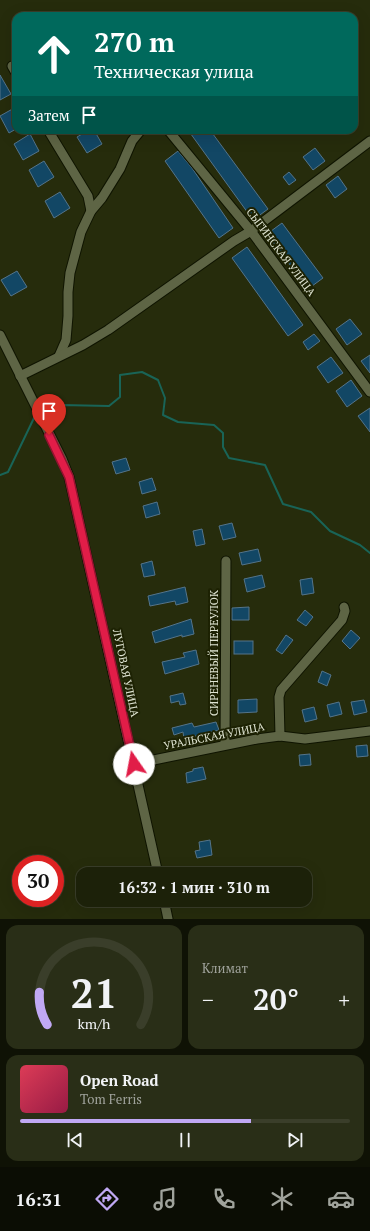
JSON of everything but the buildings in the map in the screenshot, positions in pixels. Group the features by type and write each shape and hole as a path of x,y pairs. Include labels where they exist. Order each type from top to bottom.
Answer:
{"street":[{"path":"50,134 88,196 92,211"},
{"path":"59,356 66,334 68,292 73,260 81,232 92,211 120,169 132,141 138,134"},
{"name":"СЫГИНСКАЯ УЛИЦА","path":"171,134 251,231 370,392"},
{"path":"20,376 82,345 108,330 234,241 251,231 370,141"},
{"name":"ЛУГОВАЯ УЛИЦА","path":"0,335 62,459 69,477 156,867"},
{"name":"СИРЕНЕВЫЙ ПЕРЕУЛОК","path":"225,744 226,561"},
{"path":"280,736 279,697 281,690 342,620 345,611 344,607"},
{"name":"УРАЛЬСКАЯ УЛИЦА","path":"134,764 225,744 280,736 305,738 370,731"},
{"path":"165,907 168,919"}],"waterway":[{"path":"42,414 61,405 109,406 120,397 120,375 142,372 158,380 165,398 163,415 178,422 214,425 223,433 223,447 229,458 265,465 283,504 311,512 330,531 360,545 370,553"},
{"path":"0,475 8,472 34,418 38,416"}],"route":[{"path":"49,435 62,459 69,477 95,586 134,764"}]}
